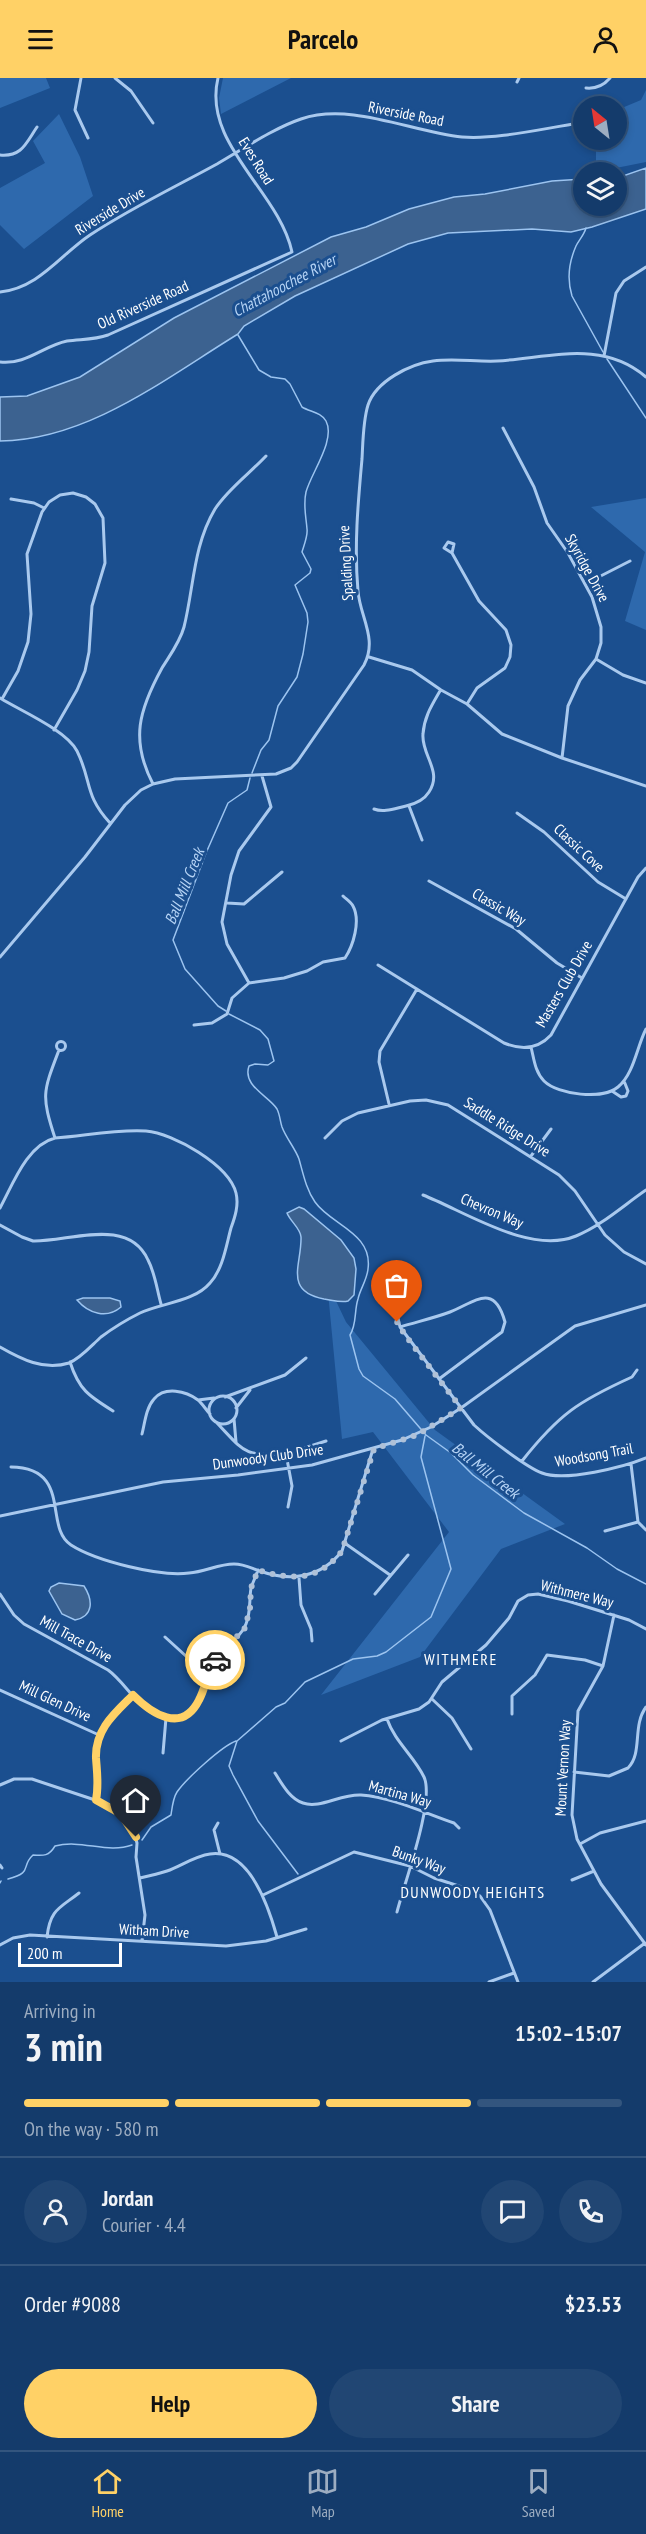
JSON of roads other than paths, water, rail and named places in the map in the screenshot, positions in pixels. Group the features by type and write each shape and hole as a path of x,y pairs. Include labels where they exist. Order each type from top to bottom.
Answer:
{"street":[{"path":"81,78 75,110 88,138"},
{"path":"115,78 131,91 153,123"},
{"name":"Eves Road","path":"218,78 215,103 218,117 236,153 282,227 292,252"},
{"path":"586,88 597,87 610,78"},
{"name":"Riverside Road","path":"236,153 298,120 325,114 351,116 470,137 573,124"},
{"path":"0,155 19,153 37,127"},
{"name":"Riverside Drive","path":"0,292 17,289 33,282 89,235 236,153"},
{"name":"Old Riverside Road","path":"0,362 18,362 64,342 91,340 108,335 292,252"},
{"path":"604,356 616,293 624,280 646,267"},
{"name":"Spalding Drive","path":"369,657 370,638 357,591 356,532 366,415 374,393 394,376 431,361 498,361 571,352 604,356 630,366 646,377"},
{"name":"Skyridge Drive","path":"503,428 534,488 547,523 568,553 585,584 595,606 600,627 601,643 596,659 580,680 568,706 562,758"},
{"path":"153,784 140,754 140,725 149,695 183,629 194,564 203,532 222,498 247,477 266,456"},
{"path":"54,730 85,671 89,652 92,606 106,555 103,518 91,500 79,494 66,494 54,498 44,508 27,554 31,614 28,642 18,671 1,698 68,739 77,751 91,799 110,823"},
{"path":"11,499 34,503 44,508"},
{"path":"452,553 479,601 506,630 511,645 510,657 505,668 477,688 467,704"},
{"path":"585,584 630,561"},
{"path":"0,957 85,857 131,798 153,784 175,779 282,772 297,762 369,657 405,666 467,704 502,734 562,758 646,786"},
{"path":"596,659 623,675 646,683"},
{"path":"374,808 382,811 409,806 424,797 433,783 433,769 423,742 423,732 427,714 441,690"},
{"path":"249,983 224,936 222,922 239,851 271,807 262,775"},
{"path":"409,806 422,840"},
{"name":"Classic Cove","path":"517,813 544,832 598,882 626,899"},
{"name":"Masters Club Drive","path":"378,965 504,1043 517,1047 531,1047 551,1035 638,877 646,868"},
{"path":"226,903 244,904 282,872"},
{"name":"Classic Way","path":"429,881 516,929 556,963 582,978"},
{"path":"194,1025 212,1023 228,1013 232,998 249,983 284,978 308,971 322,962 345,958 354,937 356,918 353,906 343,896"},
{"path":"389,1105 379,1062 380,1051 417,989"},
{"path":"531,1047 538,1072 552,1087 570,1092 598,1094 612,1091 624,1081 646,1029"},
{"path":"55,1138 44,1096 59,1050"},
{"path":"612,1091 621,1097 626,1096 628,1091 624,1081"},
{"name":"Saddle Ridge Drive","path":"325,1138 351,1115 418,1100 442,1103 459,1111 531,1156 567,1182 615,1245 646,1264"},
{"path":"531,1156 551,1129"},
{"path":"0,1208 33,1151 43,1142 55,1138 137,1131 157,1132 170,1137 222,1169 230,1177 236,1193 237,1210 216,1275 199,1292 161,1304 117,1325 70,1362 35,1364 0,1347"},
{"name":"Chevron Way","path":"423,1195 530,1240 548,1242 568,1239 597,1224 646,1190"},
{"path":"0,1225 33,1241 106,1234 128,1239 140,1247 148,1258 161,1304"},
{"path":"400,1275 394,1305 400,1327 449,1312 478,1298 489,1298 498,1305 505,1322 502,1332 439,1379"},
{"name":"Dunwoody Club Drive","path":"0,1516 163,1482 288,1469 374,1449 417,1435 461,1408 575,1326 646,1305"},
{"name":"Woodsong Trail","path":"400,1327 461,1408 486,1436 542,1473 557,1476 631,1464 646,1458"},
{"path":"198,1400 225,1397 285,1375 306,1358"},
{"path":"70,1362 75,1379 83,1390 113,1411"},
{"path":"522,1461 566,1413 583,1400 632,1377 637,1370"},
{"path":"236,1443 233,1426 236,1408 251,1388"},
{"path":"142,1434 146,1414 154,1399 162,1393 178,1392 198,1400 245,1452 261,1456 286,1454 326,1441"},
{"path":"225,1397 233,1401 236,1408"},
{"path":"210,1414 211,1404 216,1398"},
{"path":"216,1422 226,1424 234,1418"},
{"path":"10,1467 28,1470 38,1475 50,1487 56,1504 59,1527 67,1542 106,1561 173,1573 190,1573 230,1564 244,1565 298,1578 334,1562 346,1544 374,1449"},
{"path":"286,1454 292,1486 288,1507"},
{"path":"631,1464 638,1522 646,1530"},
{"path":"605,1532 638,1522"},
{"path":"346,1544 390,1575"},
{"path":"375,1594 408,1555"},
{"path":"163,1753 166,1718 179,1717 195,1707 210,1667 219,1653 245,1628 250,1608 251,1588 258,1570"},
{"path":"298,1578 300,1605 311,1629 312,1641"},
{"name":"Mill Trace Drive","path":"0,1594 14,1615 24,1624 108,1670 151,1711 166,1718"},
{"name":"Withmere Way","path":"341,1741 387,1718 418,1709 432,1699 442,1682 486,1645 509,1618 518,1601 524,1597 538,1594 614,1616 646,1629"},
{"name":"Mount Vernon Way","path":"614,1616 603,1666 597,1681 579,1707 572,1815 575,1833 594,1871 645,1944"},
{"path":"165,1637 187,1657 210,1667"},
{"path":"512,1714 512,1696 535,1674 547,1655 585,1660 603,1666"},
{"name":"Mill Glen Drive","path":"0,1690 99,1735"},
{"path":"96,1800 98,1782 96,1751 99,1735 110,1717 133,1695"},
{"path":"432,1699 452,1718 471,1749"},
{"path":"574,1772 609,1776 628,1768 636,1753 638,1723 646,1707"},
{"path":"387,1718 395,1737 423,1776 426,1802 396,1911"},
{"name":"Martina Way","path":"275,1773 287,1791 304,1803 318,1804 342,1796 374,1797 454,1823 459,1828"},
{"path":"0,1785 15,1779 32,1779 96,1800 121,1814 131,1827 137,1843 136,1857 145,1915 142,1941"},
{"path":"580,1844 600,1833 646,1821"},
{"path":"218,1823 214,1830 220,1854"},
{"name":"Bunky Way","path":"263,1895 354,1852 410,1866 480,1896 490,1910 518,1982"},
{"path":"140,1878 168,1871 206,1855 220,1854 233,1859 258,1884 277,1937"},
{"path":"572,1880 594,1871"},
{"path":"47,1936 54,1913 62,1904 80,1893"},
{"name":"Witham Drive","path":"0,1946 19,1937 47,1936 226,1946 254,1944 306,1929"},
{"path":"593,1982 645,1944"},
{"path":"489,1982 514,1973"}],"water":[{"path":"646,168 646,209 627,215 627,175"},
{"name":"Chattahoochee River","path":"573,180 573,216 625,216 571,232 532,229 448,233 408,244 295,296 244,326 238,334 125,404 64,430 33,438 0,441 0,397 27,396 80,377 174,318 331,237 366,227 409,209 454,197 485,194 552,181"},
{"path":"299,1207 341,1240 354,1258 356,1269 354,1295 348,1301 342,1302 311,1295 303,1290 299,1283 301,1234 287,1213"},
{"path":"110,1298 120,1301 121,1307 110,1313 93,1312 77,1300"},
{"path":"59,1583 84,1586 90,1602 86,1615 75,1620 62,1614 49,1591 51,1587"}],"waterway":[{"path":"586,228 572,258 570,284 572,296 603,352"},
{"name":"Ball Mill Creek","path":"238,335 259,370 271,377 285,379 302,407 321,416 326,421 328,429 322,456 305,497 307,532 302,552 311,569 310,573 295,585 307,613 308,622 303,654 297,677 278,706 269,740 261,750 252,773"},
{"path":"607,359 646,418"},
{"name":"Ball Mill Creek","path":"226,1011 218,1006 185,969 173,940 228,803 247,790 250,778"},
{"name":"Ball Mill Creek","path":"229,1014 260,1030 268,1039 274,1061 268,1065 249,1066 249,1079 277,1109 282,1127 297,1155 315,1202 358,1238 368,1257 368,1269 359,1295 354,1326 350,1335 363,1376 395,1399 426,1435 451,1453 473,1475 524,1513 646,1584"},
{"path":"298,1874 258,1821 229,1766 237,1741 276,1707 285,1703 305,1682 353,1659 377,1656 386,1652 431,1617 451,1569 421,1457 425,1436"},
{"path":"142,1840 151,1827 171,1815 176,1794 188,1779 214,1756 236,1741"},
{"path":"8,1879 21,1874 33,1855 46,1855 55,1846 75,1844 113,1848 132,1845"}],"district":[{"name":"WITHMERE","path":"461,1659"},
{"name":"DUNWOODY HEIGHTS","path":"473,1892"}]}
